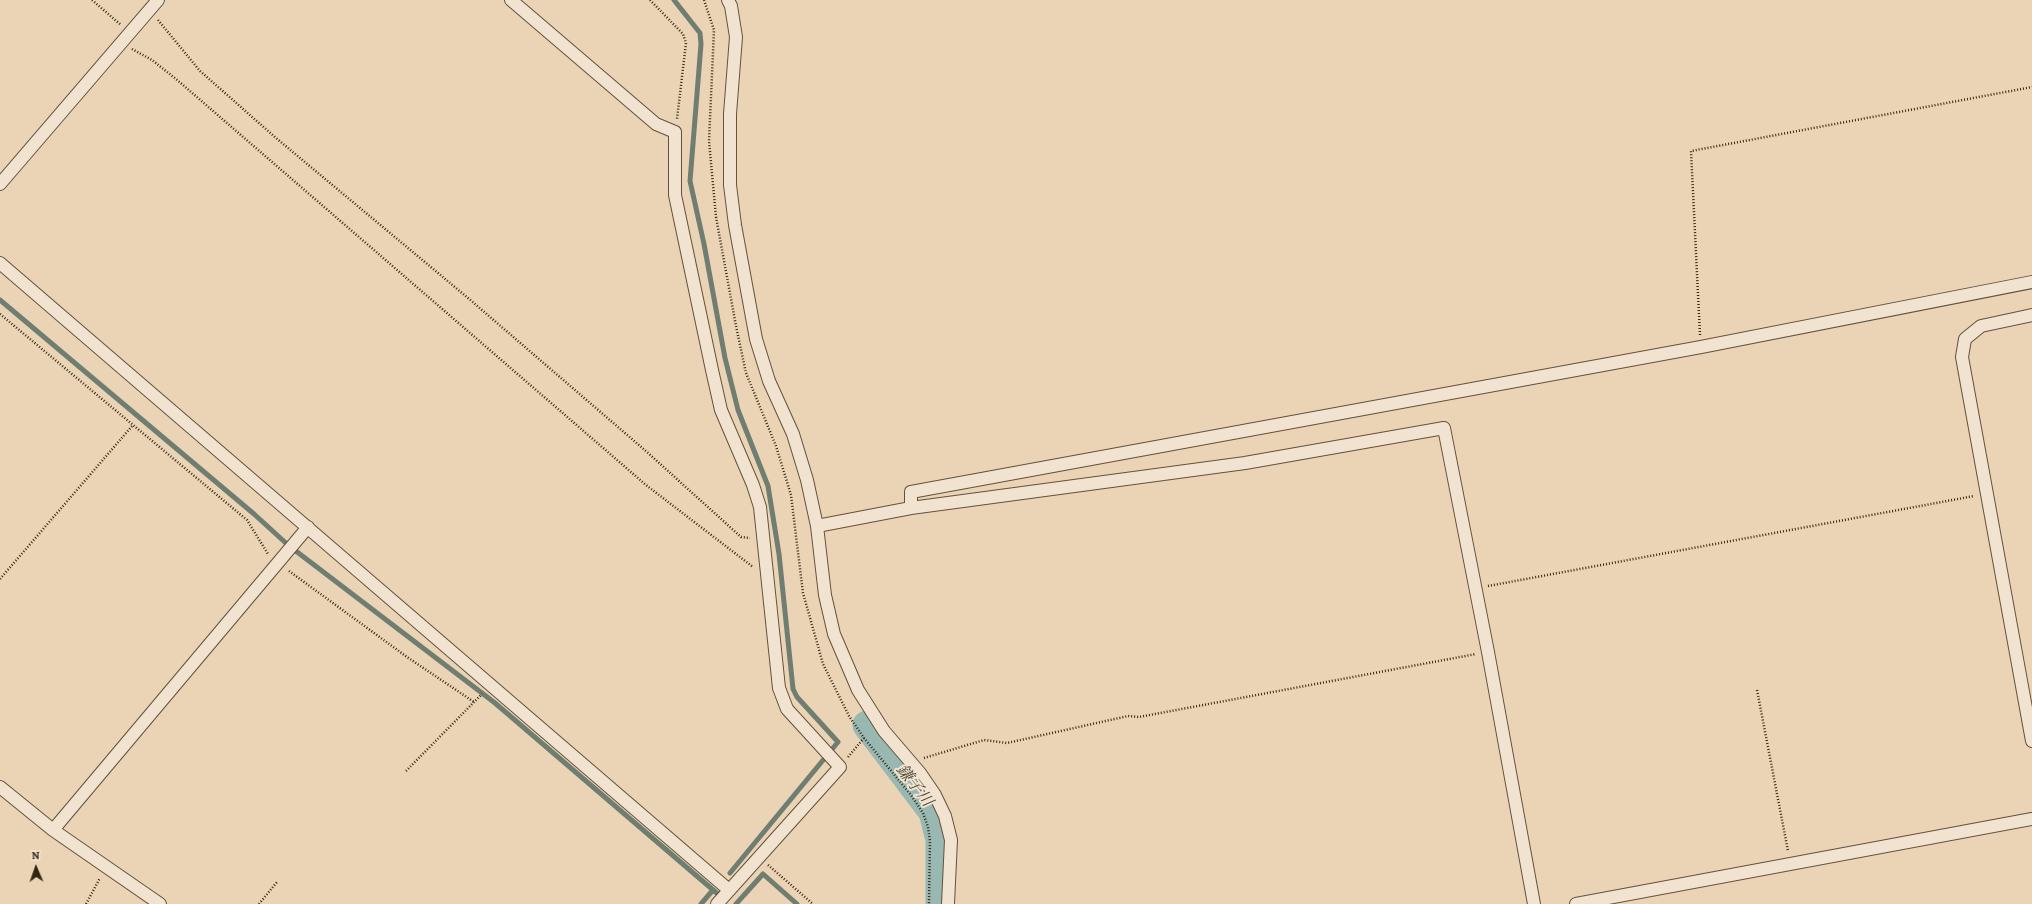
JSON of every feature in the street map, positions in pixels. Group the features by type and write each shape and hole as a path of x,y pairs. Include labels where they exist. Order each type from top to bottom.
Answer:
{"street":[{"path":"0,184 158,0"},
{"path":"511,0 656,124 676,132 675,195 712,370 721,410 753,485 760,507 778,688 787,709 840,767 717,904"},
{"path":"728,0 731,6 736,37 730,114 730,185 756,340 769,382 793,434 807,480 817,526 825,595 834,634 858,690 884,731 912,764 935,795 945,816 950,840 948,904"},
{"path":"0,263 729,890"},
{"path":"911,508 911,492 1701,347 2032,282"},
{"path":"2032,314 1981,326 1965,339 1962,356 2032,741"},
{"path":"817,526 911,508 1245,463 1444,428 1488,652 1534,904"},
{"path":"53,830 308,527"},
{"path":"0,788 53,830 160,904"},
{"path":"1576,904 2032,819"}],"path":[{"path":"92,0 130,33"},
{"path":"650,0 683,34 686,43 676,132"},
{"path":"149,11 206,76 282,143 468,298 647,452 741,537 764,538"},
{"path":"122,43 152,60 176,79 646,486 755,569 767,575"},
{"path":"1701,347 1691,151 2032,87"},
{"path":"0,314 247,520 270,557 407,657 474,702"},
{"path":"0,579 133,425"},
{"path":"1475,588 1987,493"},
{"path":"912,764 918,759 984,740 1007,743 1128,716 1139,717 1488,652"},
{"path":"406,771 491,685"},
{"path":"833,685 849,716 864,738 911,795 923,813 930,841 929,904"},
{"path":"1757,690 1791,864"},
{"path":"840,767 864,738"},
{"path":"759,857 813,904"},
{"path":"86,904 106,867"},
{"path":"259,904 277,882"}],"waterway":[{"path":"674,0 700,33 701,44 690,181 704,244 725,358 738,410 768,486 779,554 793,689 797,697 838,742 730,873"},
{"path":"0,300 254,514 288,545 495,703 719,895"},
{"name":"鎌子川","path":"867,725 933,812 940,840 940,904"},
{"path":"736,904 763,874 797,904"},
{"path":"701,904 713,890"}]}
